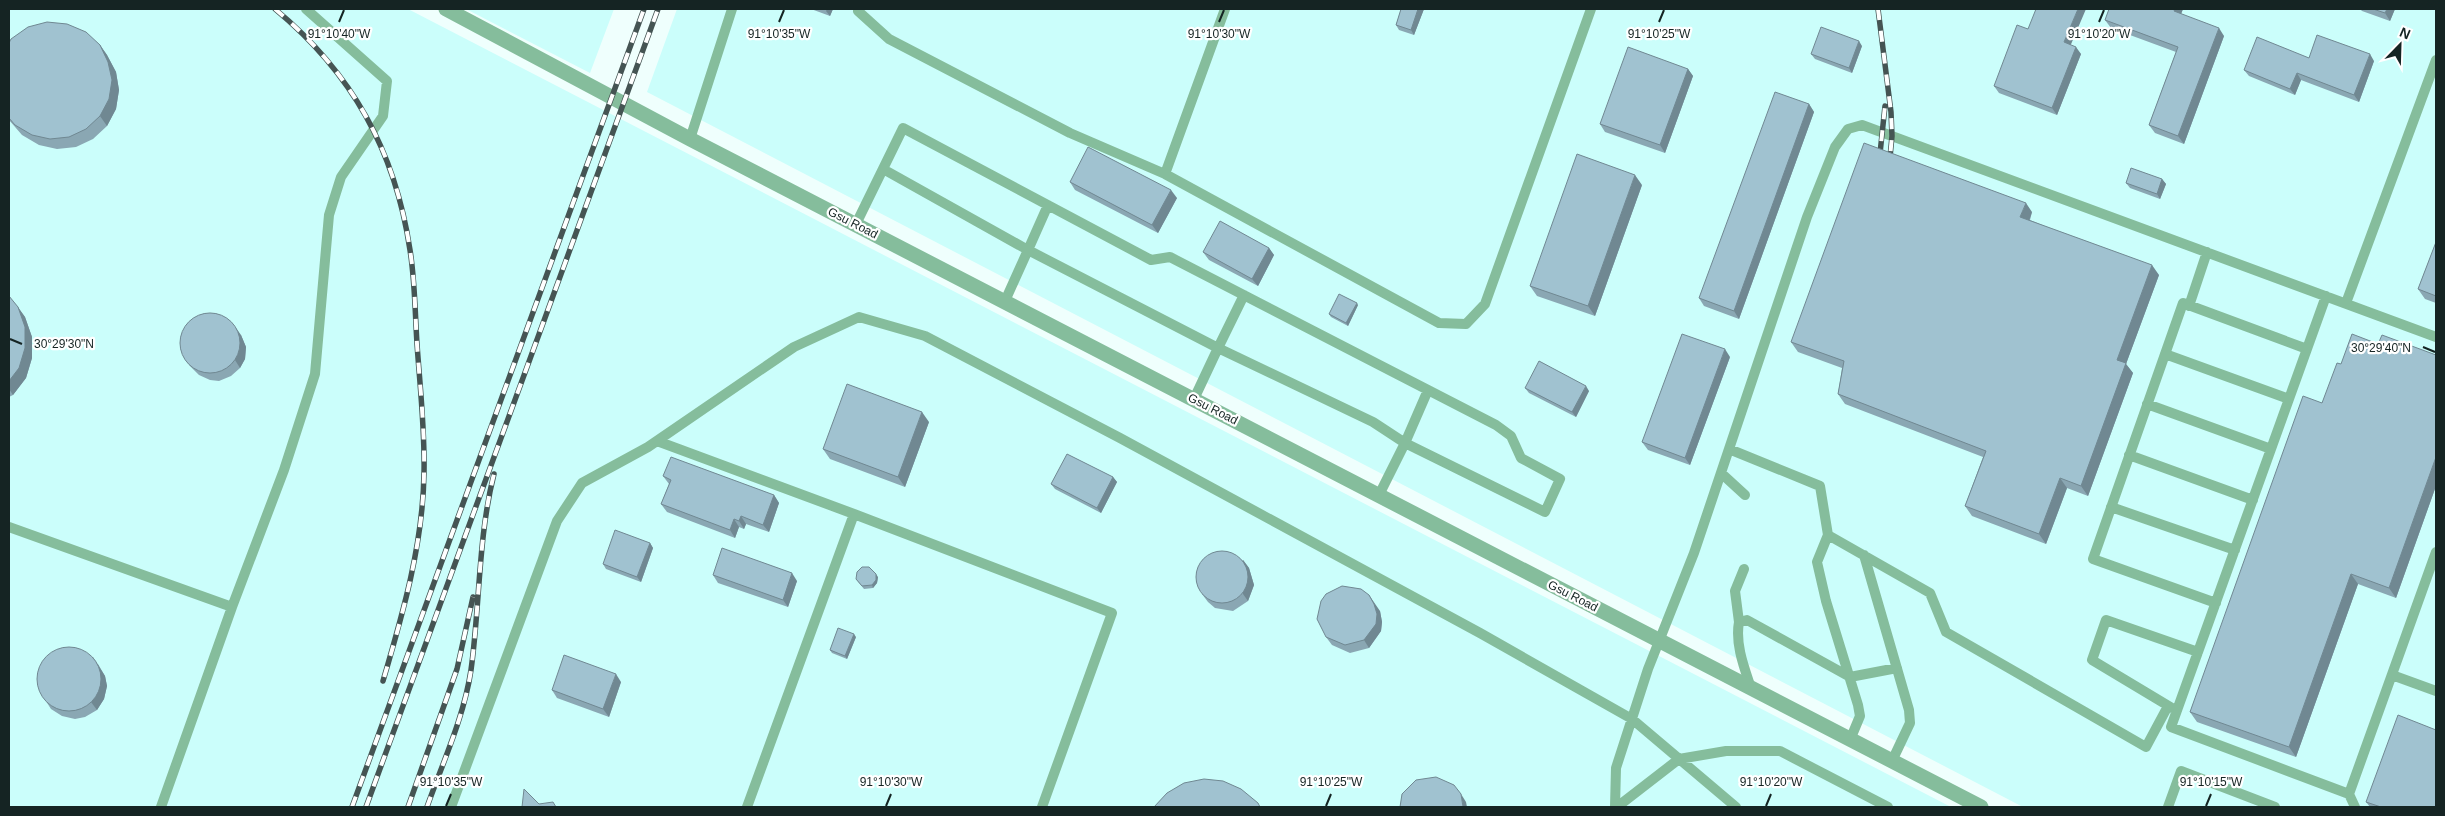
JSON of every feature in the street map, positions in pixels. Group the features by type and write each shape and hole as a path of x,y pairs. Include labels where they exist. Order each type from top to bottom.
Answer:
{"street":[{"name":"Gsu Road","path":"456,11 690,138 1981,807"}],"lane":[{"path":"161,807 232,607 284,470 315,374 330,216 342,177 384,116 387,81 306,9"},
{"path":"690,138 732,9"},
{"path":"859,9 858,11 889,40 1070,133 1165,174 1439,323 1466,324 1485,304 1591,9"},
{"path":"1165,174 1226,9"},
{"path":"2346,303 2436,60"},
{"path":"1616,807 1616,768 1659,640 1694,553 1807,217 1835,147 1848,129 1862,125 2436,336"},
{"path":"856,224 883,169 904,128 1151,260 1170,257 1496,425 1511,436 1521,458 1560,479 1545,512 1406,443 1373,422 1218,348 1028,250 883,169"},
{"path":"1005,301 1048,205"},
{"path":"2189,306 2207,252"},
{"path":"1194,399 1244,295"},
{"path":"2326,296 2171,727 2349,794 2355,807"},
{"path":"2216,603 2093,559 2183,303 2307,349"},
{"path":"451,807 557,521 582,483 657,442 794,348 859,317 926,336 1120,438 1632,719 1736,807"},
{"path":"2165,354 2289,399"},
{"path":"1380,495 1406,443 1428,390"},
{"path":"2148,404 2271,449"},
{"path":"657,442 854,514 1112,612 1042,807"},
{"path":"1730,449 1820,486 1828,535 1817,562 1826,601 1860,716 1850,740"},
{"path":"2129,455 2253,500"},
{"path":"1721,473 1745,496"},
{"path":"2111,507 2235,550"},
{"path":"747,807 854,514"},
{"path":"9,527 232,607"},
{"path":"1828,535 1930,593 1946,632 2146,747 2168,706"},
{"path":"2349,794 2436,552"},
{"path":"1864,555 1909,710 1910,723 1892,761"},
{"path":"1744,569 1735,591 1739,622 1737,632 1741,656 1751,688"},
{"path":"1739,622 1748,620 1850,677 1897,668"},
{"path":"2177,711 2092,660 2106,620 2198,652"},
{"path":"2392,675 2436,691"},
{"path":"1616,807 1679,759 1726,751 1780,751 1888,807"},
{"path":"2168,807 2180,771 2275,807"}],"shaded area":[{"path":"9,9 408,9 1951,807 9,807"},
{"path":"466,9 614,9 590,73"},
{"path":"677,9 2436,9 2436,807 2023,807 647,92"}],"building":[{"path":"1401,9 1418,9 1411,30 1396,25"},
{"path":"2036,9 2078,9 2064,42 2076,47 2052,108 1994,86 2017,25 2028,29"},
{"path":"2109,9 2175,9 2174,11 2219,28 2178,136 2149,125 2178,47 2105,20"},
{"path":"2373,9 2387,9 2385,13"},
{"path":"47,22 67,24 86,32 100,45 108,62 112,80 109,99 100,116 86,129 69,137 50,139 32,135 15,125 9,118 9,43 11,39 28,27"},
{"path":"1821,27 1859,41 1849,68 1811,54"},
{"path":"2317,35 2370,54 2354,95 2297,73 2290,89 2244,70 2257,37 2309,58"},
{"path":"1628,47 1688,69 1660,145 1600,124"},
{"path":"1775,92 1809,104 1734,311 1699,298"},
{"path":"1864,143 2026,203 2020,217 2152,265 2117,360 2126,363 2081,486 2060,478 2039,534 1965,506 1986,451 1838,394 1844,361 1791,342"},
{"path":"1088,147 1171,190 1152,225 1070,182"},
{"path":"1577,154 1635,175 1588,306 1530,286"},
{"path":"2131,168 2162,179 2157,194 2126,183"},
{"path":"1220,221 1269,248 1252,279 1203,252"},
{"path":"2436,242 2436,296 2418,289"},
{"path":"1339,294 1357,303 1346,323 1329,314"},
{"path":"9,296 18,307 25,327 25,348 19,368 9,381"},
{"path":"210,313 226,318 231,322 235,327 240,343 235,359 231,364 226,368 210,373 194,368 189,364 185,359 180,343 185,327 189,322 194,318"},
{"path":"1682,334 1725,349 1685,458 1642,442"},
{"path":"2352,334 2378,344 2382,335 2436,355 2436,457 2389,588 2351,574 2289,747 2190,712 2303,396 2322,403 2337,363 2341,364"},
{"path":"1539,361 1586,386 1572,412 1525,388"},
{"path":"847,384 922,412 898,477 823,449"},
{"path":"1067,454 1113,477 1097,508 1051,484"},
{"path":"671,457 774,495 763,525 741,516 739,521 734,519 730,530 661,504 671,480 663,476"},
{"path":"615,530 650,543 637,577 603,564"},
{"path":"722,548 792,573 783,600 713,575"},
{"path":"1222,551 1232,553 1240,559 1246,567 1248,577 1246,587 1240,595 1232,601 1222,603 1212,601 1204,595 1198,587 1196,577 1198,567 1204,559 1212,553"},
{"path":"862,567 869,567 876,574 876,580 872,585 862,586 856,579 857,572"},
{"path":"1342,586 1361,589 1369,595 1377,614 1376,624 1364,640 1345,645 1326,637 1317,619 1321,601 1326,594"},
{"path":"838,628 854,634 845,656 830,650"},
{"path":"69,647 87,652 92,656 96,661 101,679 96,697 92,702 87,706 69,711 51,706 46,702 42,697 37,679 42,661 46,656 51,652"},
{"path":"564,655 616,674 603,709 552,690"},
{"path":"2398,715 2436,730 2436,807 2381,807 2366,802"},
{"path":"1436,777 1454,785 1461,794 1463,807 1400,807 1402,794 1416,780"},
{"path":"1204,779 1223,781 1241,789 1258,803 1260,807 1154,807 1167,793 1184,783"},
{"path":"524,789 539,804 553,802 556,807 522,807"}],"railway":[{"path":"275,9 326,60 348,87 366,116 381,147 393,179 403,214 410,250 423,425 423,500 411,578 383,681"},
{"path":"352,807 644,9"},
{"path":"366,807 658,9"},
{"path":"1878,9 1891,112 1892,136 1889,168"},
{"path":"1879,163 1885,106"},
{"path":"427,807 458,722 468,688 474,646 485,522 494,474"},
{"path":"408,807 457,669 473,597"}]}
